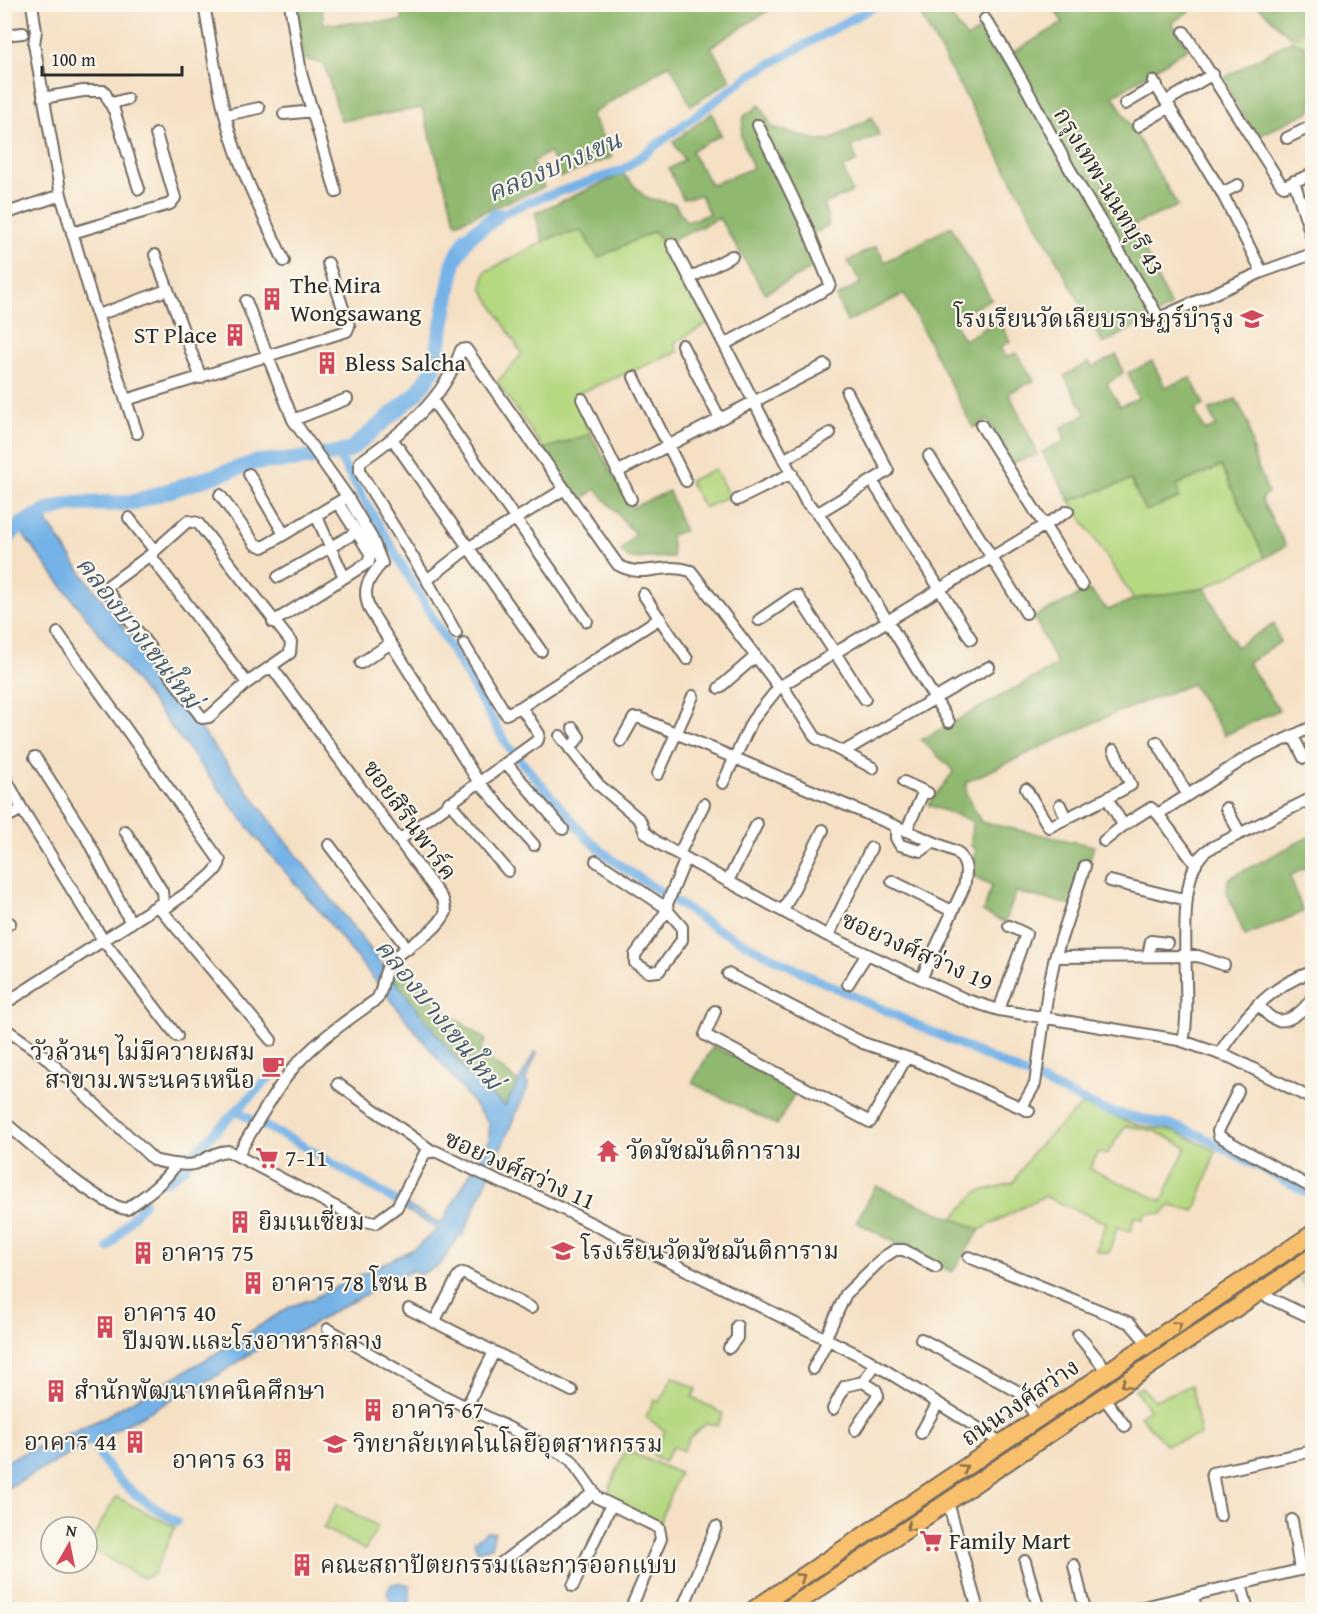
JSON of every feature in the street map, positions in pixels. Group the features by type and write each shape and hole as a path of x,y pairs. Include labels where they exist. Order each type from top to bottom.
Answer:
{"main road":[{"name":"ถนนวงศ์สว่าง","path":"753,1610 1312,1234"},
{"name":"ถนนวงศ์สว่าง","path":"787,1610 1312,1257"}],"street":[{"path":"32,4 36,31 34,44 61,195 137,433"},
{"path":"204,4 213,64 226,115 245,176 284,261"},
{"path":"290,4 301,73 336,192"},
{"name":"กรุงเทพ-นนทบุรี 43","path":"985,19 1005,49 1082,192 1118,246 1159,318 1262,272"},
{"path":"1184,32 1213,74 1281,184 1312,174"},
{"path":"4,35 23,33"},
{"path":"1138,126 1213,74"},
{"path":"1125,104 1155,83 1222,193 1262,272 1312,254"},
{"path":"43,98 83,90 104,91 113,109 139,189"},
{"path":"113,109 116,102 127,99"},
{"path":"226,115 259,108"},
{"path":"284,114 313,111"},
{"path":"725,344 825,290 830,284 806,225 758,125"},
{"path":"1287,138 1312,126"},
{"path":"72,233 170,204 175,198 156,134"},
{"path":"1294,181 1312,238"},
{"path":"1222,193 1238,185"},
{"path":"4,214 61,195"},
{"path":"672,244 692,277 806,502 818,513 888,620 948,722"},
{"path":"155,255 201,378"},
{"path":"692,277 732,256"},
{"path":"126,400 349,329 328,263"},
{"path":"98,315 167,290"},
{"path":"246,301 293,420 347,496 372,538 382,561 366,585 364,596 478,782 534,845"},
{"path":"682,345 720,419"},
{"path":"456,633 427,580 360,472 360,462 393,440 433,401 453,373 461,350 466,349 563,490 618,565 632,573 675,566 691,572 780,686 816,738 873,768"},
{"path":"617,472 825,365"},
{"path":"634,377 686,481"},
{"path":"818,513 888,471 847,392"},
{"path":"293,420 347,399"},
{"path":"582,399 631,499"},
{"path":"433,401 587,621"},
{"path":"981,425 1082,585"},
{"path":"784,459 830,433"},
{"path":"393,440 541,651"},
{"path":"929,456 1026,613"},
{"path":"737,500 792,473"},
{"path":"249,474 284,534"},
{"path":"876,487 971,639"},
{"path":"427,580 468,548 563,490"},
{"path":"220,495 255,544 263,547 347,496"},
{"path":"273,622 370,560 370,553 340,506"},
{"path":"723,783 752,721 780,686 1068,511"},
{"path":"316,515 344,576"},
{"path":"129,518 247,683"},
{"path":"188,521 198,523 273,622 291,642 290,653 247,683 208,717 202,718 197,714 107,590 109,585 153,553 188,521"},
{"path":"278,577 357,532"},
{"path":"643,594 687,659"},
{"path":"759,620 794,596 798,596 865,699"},
{"path":"464,644 504,713 521,707 660,618"},
{"path":"4,1004 103,940 161,909 216,873 220,861 58,633"},
{"path":"361,663 391,643"},
{"path":"719,688 756,656"},
{"name":"ซอยสิรีนพาร์ค","path":"238,1154 257,1119 293,1068 336,1028 377,999 381,993 389,964 439,925 446,912 442,900 271,666"},
{"path":"843,752 989,668"},
{"path":"658,774 693,696"},
{"path":"399,840 540,737 521,707"},
{"path":"621,741 634,718 901,829"},
{"path":"1158,814 1249,756 1312,727"},
{"path":"570,749 579,737 573,728"},
{"name":"ซอยวงศ์สว่าง 19","path":"560,736 599,785 640,820 645,832 683,856 828,936 968,1000 999,1010 1183,1041 1219,1054 1312,1099"},
{"path":"1293,736 1304,759"},
{"path":"1157,742 1187,794"},
{"path":"1026,789 1048,827 1131,785 1114,750"},
{"path":"36,758 107,873 110,887 131,923"},
{"path":"506,763 563,829"},
{"path":"4,776 103,940 177,1036"},
{"path":"903,782 927,792 896,838 900,844 921,851 933,842 957,852 964,860 967,871 952,911 921,979"},
{"path":"1107,798 1124,825"},
{"path":"1183,1041 1188,987 1187,900 1196,865 1203,853 1312,798"},
{"path":"449,802 508,871"},
{"path":"596,861 668,909 682,927 682,940 659,971 649,972 635,963 635,955 668,909 667,904 683,856 704,804"},
{"path":"1060,805 1066,818"},
{"path":"1104,841 1151,808 1196,865"},
{"path":"1226,808 1240,833"},
{"path":"4,819 22,809"},
{"path":"728,881 757,824"},
{"path":"783,911 823,830"},
{"path":"125,831 164,895 161,909"},
{"path":"328,845 408,949"},
{"path":"828,936 871,848"},
{"path":"728,974 863,1043 906,1058 1025,1109 1036,1079 1048,990 1055,957 1085,866"},
{"path":"892,881 952,911"},
{"path":"1110,881 1187,900"},
{"path":"161,909 272,1040"},
{"path":"999,1010 1026,934 1009,926"},
{"path":"1148,956 1151,941 1167,943"},
{"path":"848,984 867,954"},
{"path":"1055,957 1198,956 1224,965"},
{"path":"1219,1054 1237,1026 1258,1004 1281,987 1312,972"},
{"path":"1258,1004 1272,1019 1279,1020 1301,1013 1312,998"},
{"path":"715,1011 705,1035 870,1122 906,1058"},
{"path":"4,1028 43,1055 154,1161 184,1163"},
{"path":"338,1084 432,1151"},
{"path":"1238,1091 1218,1131 1219,1136 1312,1188"},
{"path":"4,1122 91,1192 119,1208 128,1209 184,1163 216,1152 228,1151 238,1154"},
{"name":"ซอยวงศ์สว่าง 11","path":"238,1154 368,1222 380,1220 399,1203 424,1153 432,1151 499,1182 535,1195 826,1339 875,1365 1002,1443"},
{"path":"813,1369 846,1294 885,1257 895,1250 904,1250 936,1267"},
{"path":"969,1257 1130,1323 1149,1345"},
{"path":"434,1322 459,1275 463,1273 531,1308"},
{"path":"1259,1293 1312,1318"},
{"path":"409,1309 572,1391"},
{"path":"729,1348 737,1338 737,1326"},
{"path":"328,1329 407,1377 562,1454 571,1460 593,1493 611,1505 654,1525 662,1532 630,1610"},
{"path":"1078,1335 1108,1372"},
{"path":"921,1339 1019,1392 1038,1419"},
{"path":"467,1406 494,1352"},
{"path":"833,1409 846,1386 863,1382 875,1365"},
{"path":"855,1430 878,1395 876,1390 863,1382"},
{"path":"1104,1398 1125,1426"},
{"path":"921,1433 939,1403"},
{"path":"1220,1516 1212,1473 1312,1451"},
{"path":"496,1568 593,1493"},
{"path":"948,1502 978,1610"},
{"path":"573,1586 611,1505"},
{"path":"1292,1520 1300,1570"},
{"path":"682,1610 717,1527"},
{"path":"1025,1561 1039,1610"},
{"path":"1074,1565 1084,1610"},
{"path":"1135,1609 1312,1568"},
{"path":"1241,1584 1248,1610"},
{"path":"1193,1595 1196,1610"}],"green space":[{"path":"403,4 766,4 769,10 711,47 731,80 691,106 670,64 591,114 612,157 561,177 549,152 532,162 544,187 456,223 422,108 341,121 324,64 304,59 296,5 321,5 324,24 402,21"},
{"path":"915,5 946,5 954,21 967,38 980,31 1000,60 1063,23 1052,5 1198,5 1172,23 1188,48 1113,96 1178,206 1133,225 1171,307 1103,344"},
{"path":"1257,5 1302,5 1312,22 1290,37"},
{"path":"1312,25 1312,40 1304,46 1290,41"},
{"path":"1290,41 1304,46 1312,58 1312,110 1257,137 1222,79"},
{"path":"760,105 772,127 813,139 828,141 872,117 879,135 852,146 857,161 843,168 852,192 824,204 829,225 803,240 817,266 765,293 719,218 663,245 654,231 598,258 582,231 552,237 543,242 535,213 623,174 646,198 675,204 686,222 709,214 701,195 683,199 669,169 684,160 673,142 712,113 721,135 691,151 711,185 753,168 741,137 744,116"},
{"path":"951,226 991,299 952,320 964,340 999,320 1010,341 1000,348 1006,357 1017,353 1034,381 1009,393 1038,454 1012,463 987,420 973,428 904,294 847,322 836,297 861,283 848,261 876,246 885,262"},
{"path":"582,231 598,257 655,231 708,323 674,343 678,352 574,395 591,434 544,449 497,382 522,354 482,288 485,272 552,237"},
{"path":"1117,355 1123,373 1107,384 1120,406 1138,398 1128,373 1152,361 1165,387 1191,378 1204,405 1195,410 1205,431 1216,426 1209,410 1236,399 1248,423 1254,457 1268,492 1261,499 1286,546 1265,558 1221,466 1177,485 1179,498 1145,511 1131,480 1070,501 1042,452 1065,440 1061,428 1086,414 1064,376 1089,362 1092,367"},
{"path":"591,434 631,508 669,491 684,531 671,535 673,557 630,559 621,551 635,534 596,489 580,501 544,449"},
{"path":"1221,466 1265,558 1205,588 1134,599 1070,501 1131,480 1145,511 1176,485"},
{"path":"715,469 729,496 704,508 689,481"},
{"path":"1205,588 1236,647 1274,624 1280,642 1248,663 1279,710 1225,735 1192,684 1113,714 966,782 966,793 981,822 1094,846 1075,906 1016,892 1005,923 983,912 992,885 971,875 976,849 971,846 972,821 928,805 954,771 921,740 1057,665 1034,617 1089,590 1108,610 1134,599"},
{"path":"1312,835 1312,864 1290,876 1303,912 1245,936 1227,893 1228,879"},
{"path":"405,968 439,1007 486,1040 480,1052 518,1082 505,1106 471,1078 392,977"},
{"path":"713,1046 797,1089 777,1125 692,1083"},
{"path":"1082,1105 1138,1125 1175,1131 1216,1151 1195,1211 1170,1206 1162,1214 1145,1213 1144,1220 1134,1216 1131,1231 1117,1227 1109,1253 1096,1251 1106,1223 1044,1196 980,1230 953,1218 977,1192 1013,1183 1034,1150","holes":["1126,1126 1155,1131 1186,1147 1162,1201 1090,1169 1098,1152 1106,1155"]},
{"path":"876,1186 980,1230 952,1272 856,1222"},
{"path":"1312,1248 777,1609 766,1610 1122,1371"},
{"path":"1312,1271 1312,1296 1299,1278"},
{"path":"673,1377 697,1389 692,1397 723,1414 717,1426 707,1423 689,1438 683,1451 673,1446 664,1462 653,1455 665,1431 646,1417 654,1400 659,1402"},
{"path":"1191,1385 1201,1435 1166,1445 1140,1416 1149,1409 1135,1390 1141,1387 1155,1400"},
{"path":"625,1450 679,1473 660,1522 606,1498"},
{"path":"116,1497 175,1527 153,1575 143,1578 99,1554 99,1526"},
{"path":"337,1504 378,1526 365,1550 323,1528"}],"water":[{"name":"คลองบางเขนใหม่","path":"44,517 81,572 299,858 471,1078 505,1106 535,1052 537,1053 525,1081 529,1084 462,1237 459,1236 440,1265 419,1275 413,1270 332,1312 309,1327 253,1352 218,1375 5,1489 4,1463 99,1420 210,1357 291,1306 312,1299 415,1248 438,1229 402,1208 405,1204 441,1224 489,1141 489,1123 321,913 266,850 26,539 21,530"},
{"path":"486,1532 495,1532 491,1547 478,1552 474,1542"},
{"path":"392,1584 410,1585 410,1602 398,1608 389,1599 387,1591"}],"waterway":[{"name":"คลองบางเขน","path":"497,216 526,203 623,170 750,75 879,4"},
{"name":"คลองบางเขน","path":"4,544 14,530 22,524 60,507 76,504 134,502 257,462 293,460 349,451 417,393 434,369 454,262 467,238 497,216"},
{"path":"337,453 507,745 587,838 614,861 715,928 814,978 1104,1110 1175,1126 1201,1136 1312,1195"},
{"path":"165,1182 186,1167 191,1156 273,1074"},
{"path":"235,1111 298,1143 403,1205"},
{"path":"108,1248 144,1202"},
{"path":"87,1433 105,1463 124,1485 177,1522"}],"place":[{"name":"The Mira Wongsawang","path":"272,299"},
{"name":"โรงเรียนวัดเลียบราษฏร์บำรุง","path":"1252,319"},
{"name":"ST Place","path":"235,335"},
{"name":"Bless Salcha","path":"327,363"},
{"name":"วัวล้วนๆ ไม่มีควายผสม สาขาม.พระนครเหนือ","path":"273,1066"},
{"name":"วัดมัชฌันติการาม","path":"608,1151"},
{"name":"7-11","path":"267,1158"},
{"name":"ยิมเนเซี่ยม","path":"240,1222"},
{"name":"โรงเรียนวัดมัชฌันติการาม","path":"563,1251"},
{"name":"อาคาร 75","path":"143,1253"},
{"name":"อาคาร 78 โซน B","path":"253,1283"},
{"name":"อาคาร 40 ปีมจพ.และโรงอาหารกลาง","path":"105,1327"},
{"name":"สำนักพัฒนาเทคนิคศึกษา","path":"56,1391"},
{"name":"อาคาร 67","path":"373,1410"},
{"name":"อาคาร 44","path":"135,1442"},
{"name":"วิทยาลัยเทคโนโลยีอุตสาหกรรม","path":"335,1444"},
{"name":"อาคาร 63","path":"283,1460"},
{"name":"Family Mart","path":"931,1541"},
{"name":"คณะสถาปัตยกรรมและการออกแบบ","path":"302,1565"}]}
